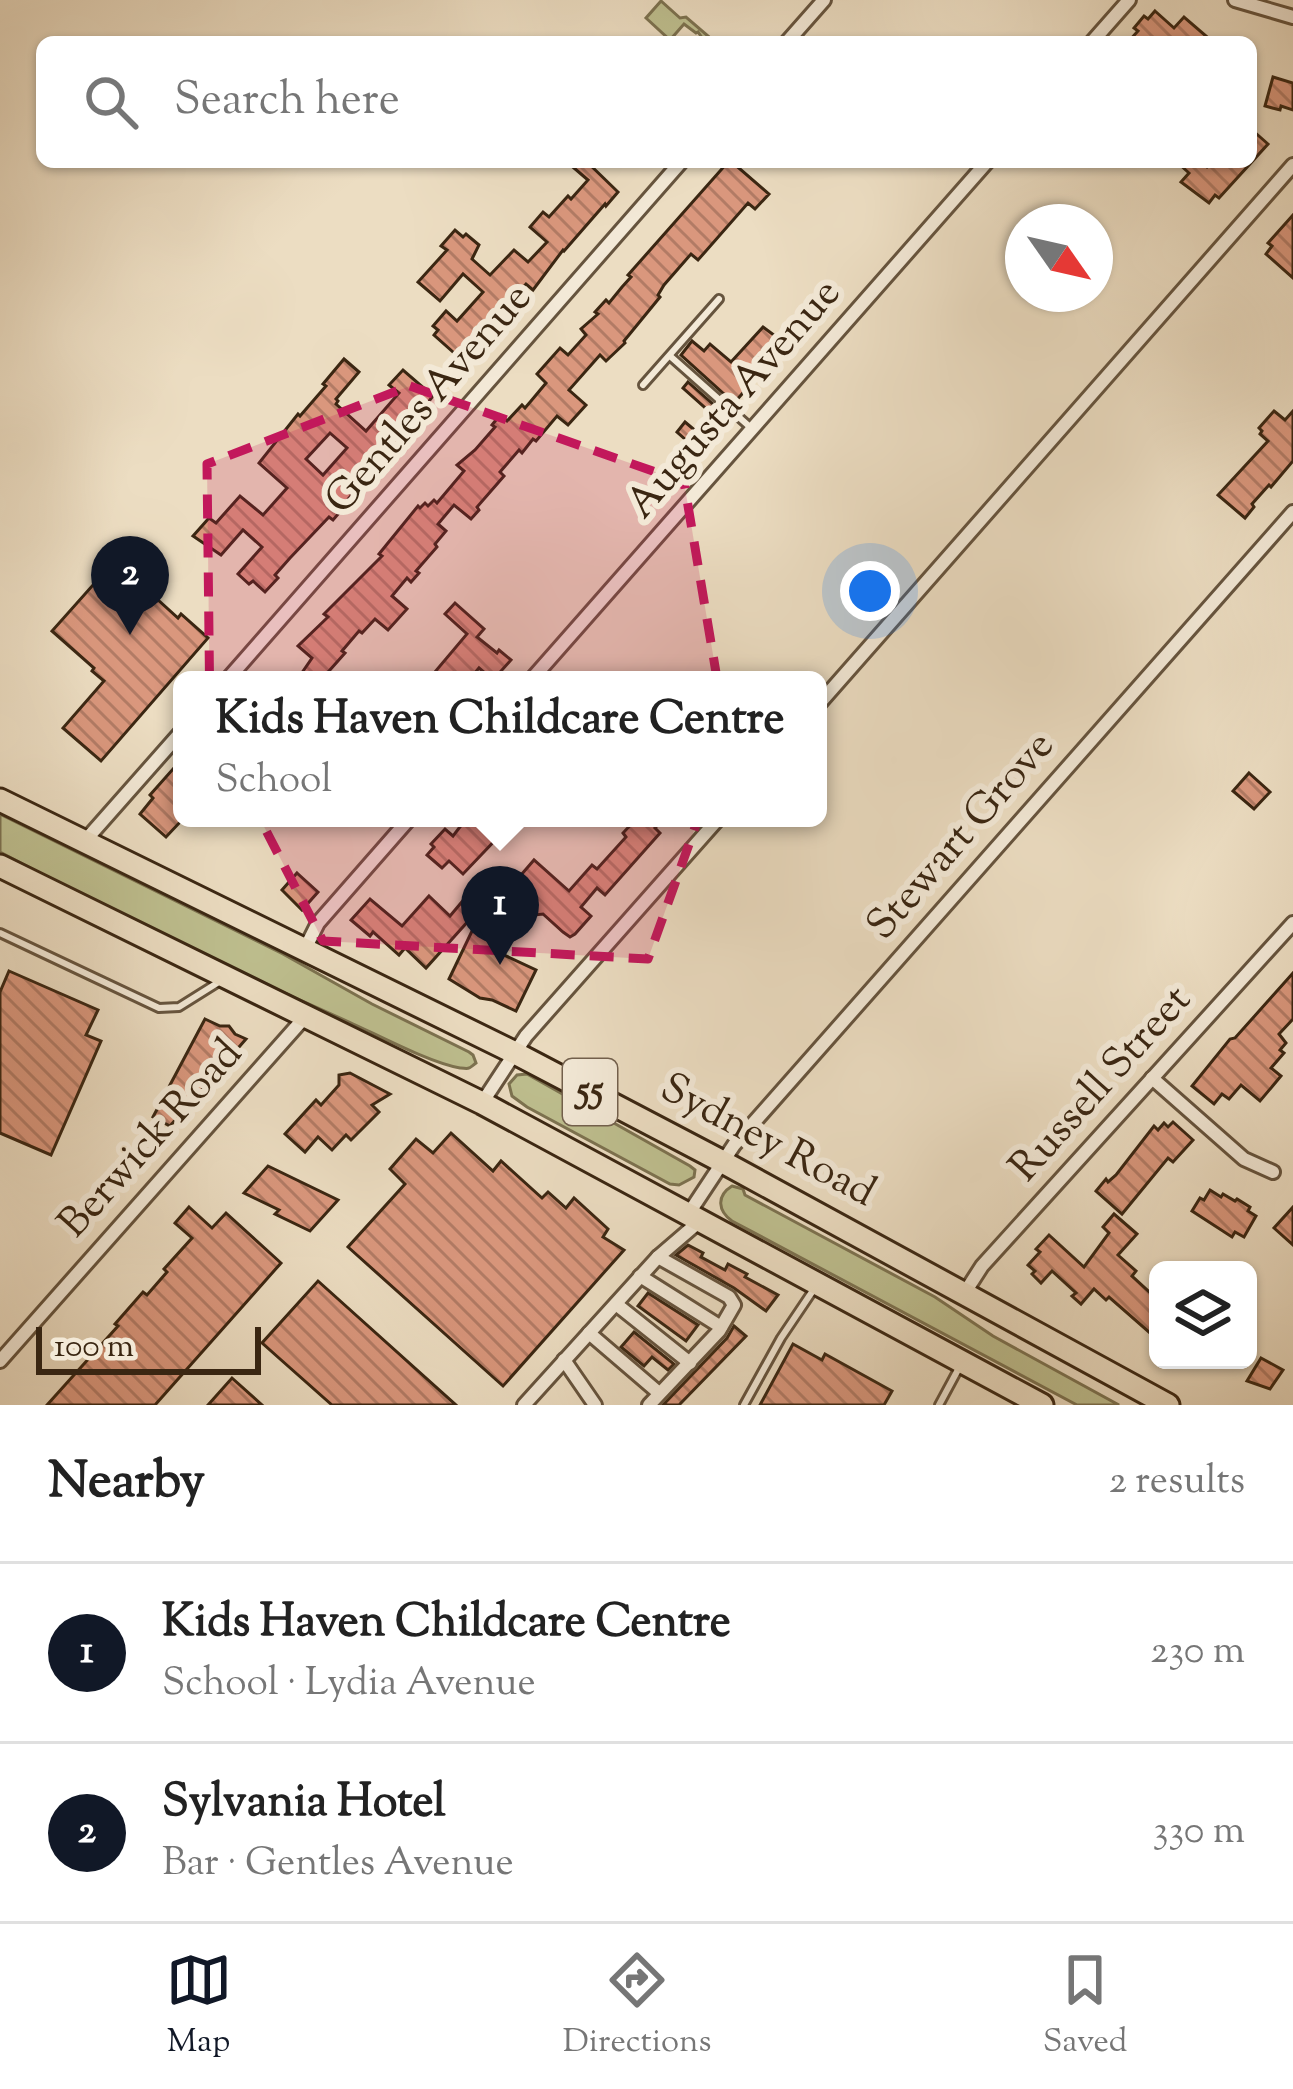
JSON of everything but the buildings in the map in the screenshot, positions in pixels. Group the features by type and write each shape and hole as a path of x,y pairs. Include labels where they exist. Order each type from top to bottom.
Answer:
{"highway":[{"name":"Sydney Road","path":"0,800 513,1052 1168,1405"},
{"name":"55","path":"0,866 482,1103 1042,1405"}],"street":[{"path":"792,36 824,0"},
{"path":"1097,36 1129,0"},
{"path":"1234,0 1293,17"},
{"path":"827,695 1293,165"},
{"name":"Gentles Avenue","path":"235,671 676,168"},
{"name":"Augusta Avenue","path":"540,671 982,168"},
{"name":"Stewart Grove","path":"527,1404 696,1216 722,1161 1293,512"},
{"path":"84,842 173,741"},
{"path":"304,950 318,923 402,827"},
{"path":"482,1103 513,1052 711,827"},
{"name":"Russell Street","path":"964,1294 982,1266 1293,923"},
{"name":"Berwick Road","path":"0,1360 305,1017"},
{"path":"1152,1078 1244,1159 1273,1172"},
{"path":"649,1405 734,1310 733,1301 658,1257"},
{"path":"640,1276 721,1328"},
{"path":"616,1304 690,1363"},
{"path":"589,1333 659,1393"},
{"path":"565,1360 595,1405"}],"lane":[{"path":"643,385 719,299"},
{"path":"670,355 753,429"},
{"path":"0,933 159,1008 179,1007 225,978"},
{"path":"744,1405 818,1283"},
{"path":"938,1405 962,1362"}],"highlighted area":[{"path":"410,386 684,482 727,738 648,959 323,941 210,722 207,464"}],"green space":[{"path":"661,1 708,36 684,24 674,36 666,36 646,18"},
{"path":"0,814 283,954 469,1052 476,1063 460,1068 419,1055 43,875 0,852"},
{"path":"527,1074 690,1166 694,1177 670,1184 527,1107 512,1096 509,1084 517,1075"},
{"path":"732,1186 1119,1405 1077,1405 732,1221 721,1204"}],"place":[{"name":"Sylvania Hotel","path":"130,635"},
{"name":"Kids Haven Childcare Centre","path":"500,965"}]}
